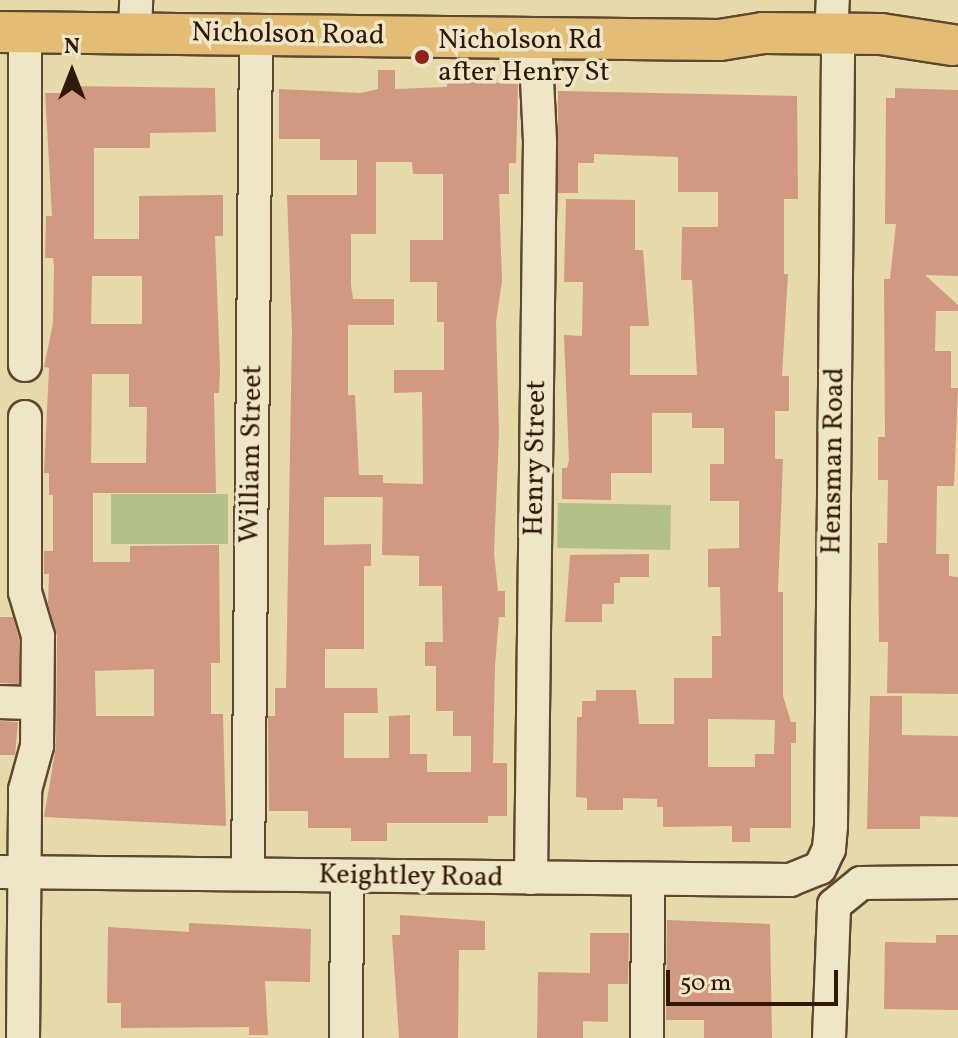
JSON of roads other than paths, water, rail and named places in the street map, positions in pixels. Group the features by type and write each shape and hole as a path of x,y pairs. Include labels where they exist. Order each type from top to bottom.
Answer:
{"main road":[{"name":"Nicholson Road","path":"12,32 135,17 256,34 720,40 766,49 839,24 955,45"}],"street":[{"name":"Hensman Road","path":"820,868 829,849 831,826 839,24"},
{"path":"12,32 25,365"},
{"name":"William Street","path":"248,874 256,34"},
{"name":"Henry Street","path":"531,878 540,141 535,38"},
{"path":"23,1038 12,872 25,790 37,746 38,636 25,592 25,417"},
{"path":"0,702 37,703"},
{"name":"Keightley Road","path":"12,872 790,880 820,868"},
{"path":"346,1038 347,876"},
{"path":"647,1038 648,880"},
{"path":"829,1038 830,923 834,905 844,893 879,881 958,882"}],"place":[{"name":"Nicholson Rd after Henry St","path":"422,57"}]}
